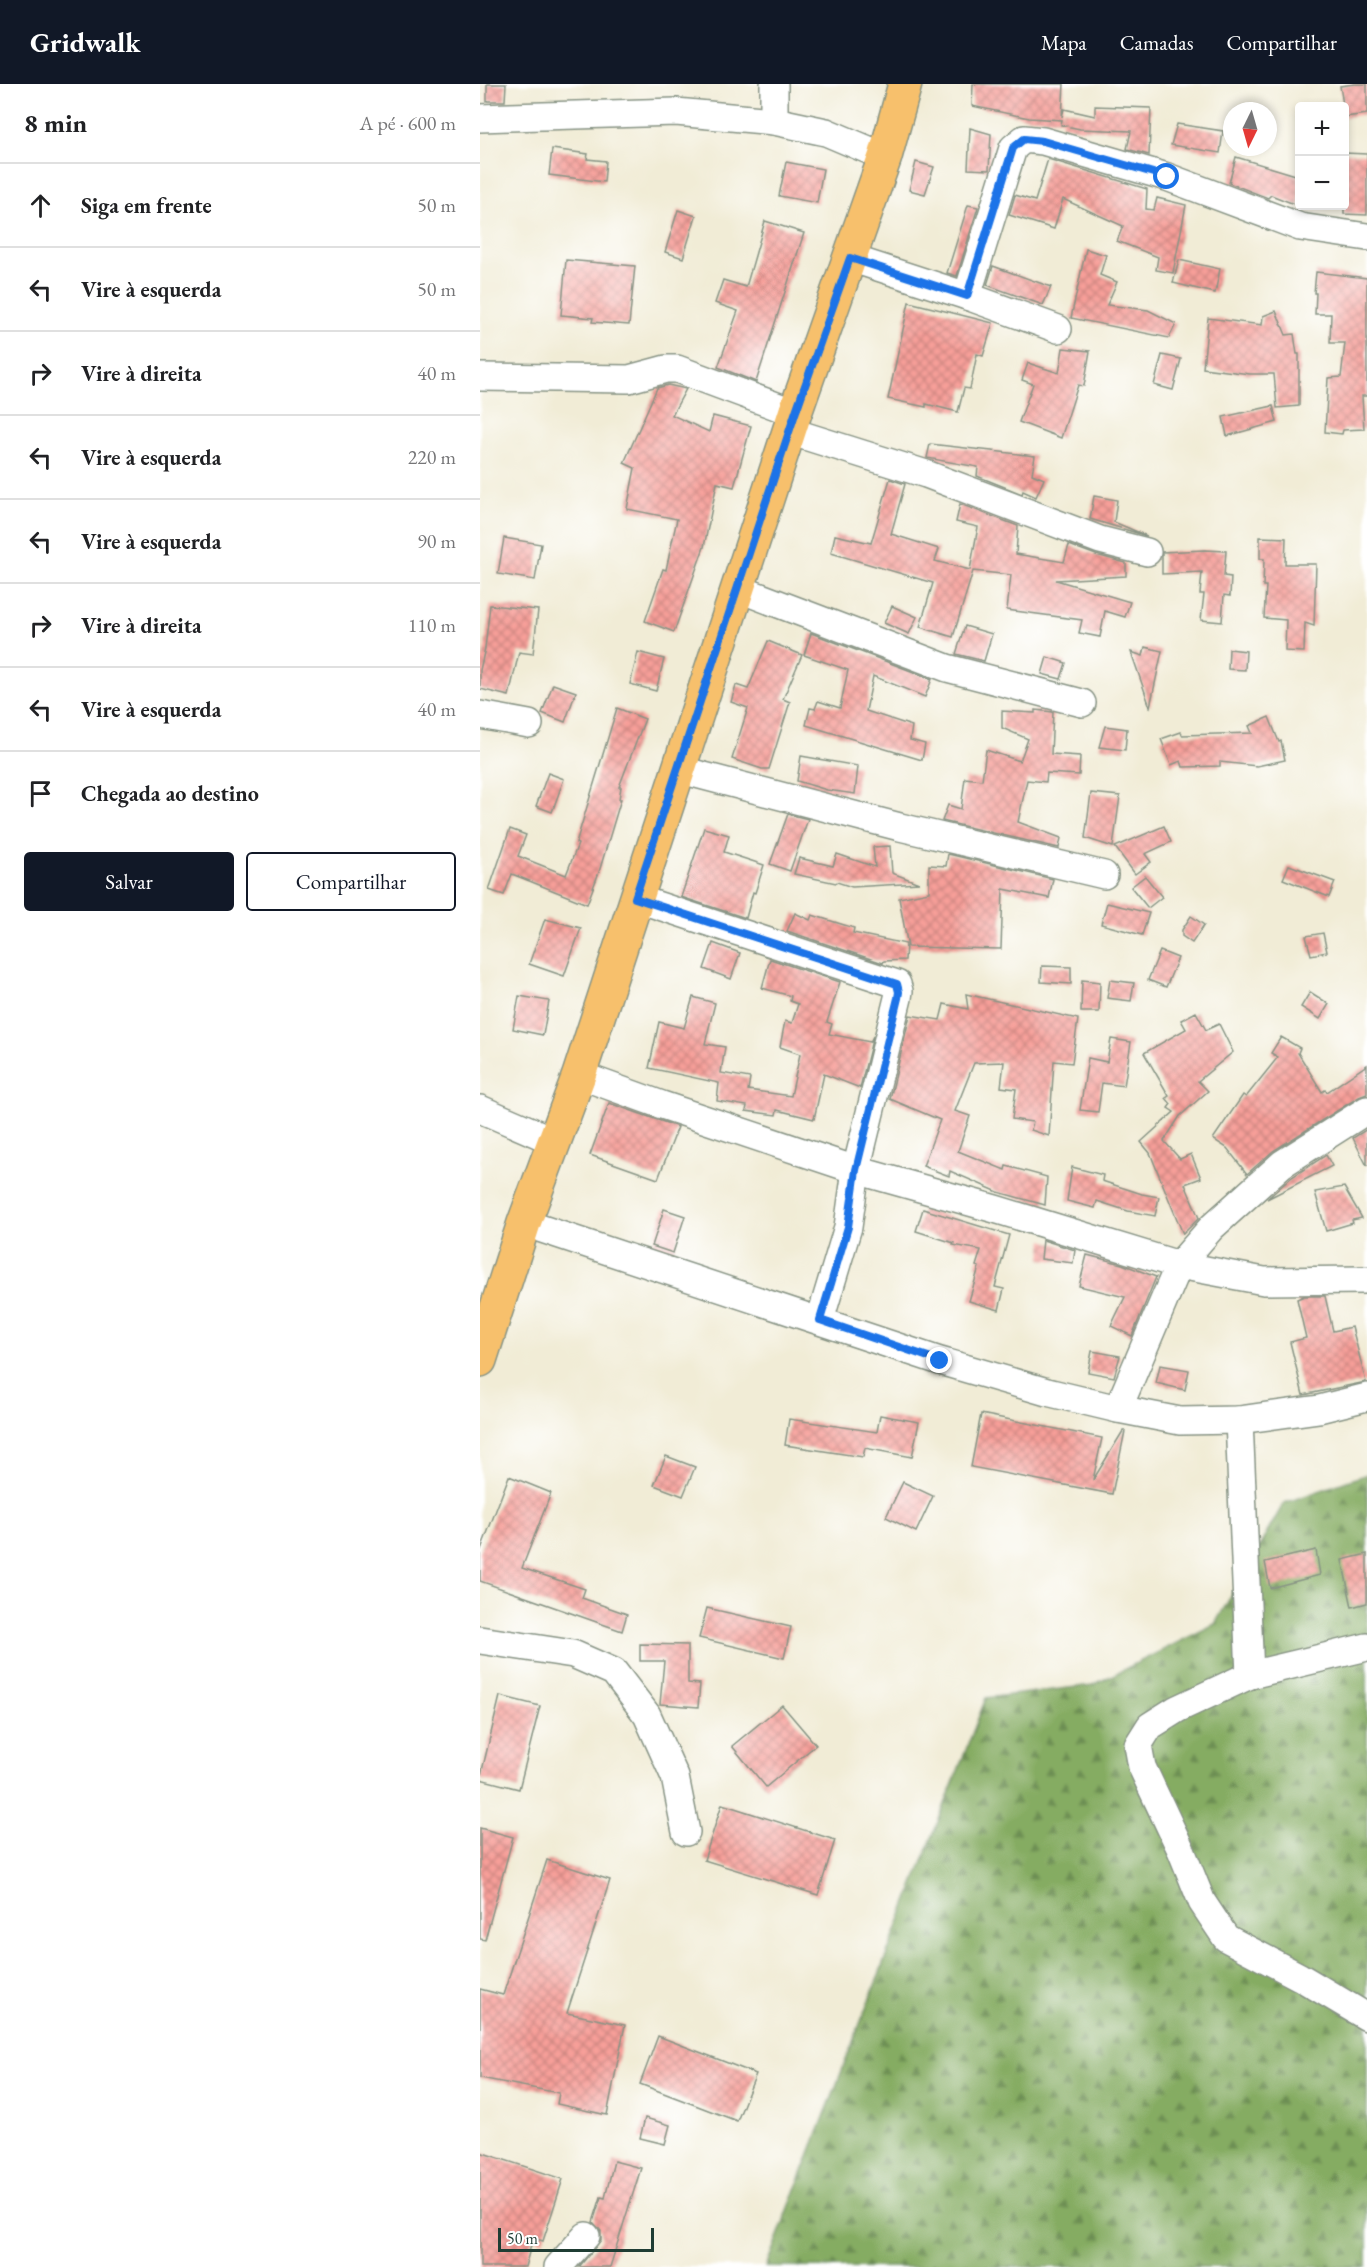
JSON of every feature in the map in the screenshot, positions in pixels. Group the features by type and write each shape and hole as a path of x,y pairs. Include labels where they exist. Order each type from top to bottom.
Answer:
{"main road":[{"path":"480,1360 524,1224 579,1075 792,422 885,157 905,84"}],"street":[{"path":"774,84 774,121"},
{"path":"480,118 676,112 774,121 826,132 885,157"},
{"path":"967,296 1013,148 1024,139 1043,141 1167,177 1300,227 1367,237"},
{"path":"850,258 967,296 1058,329"},
{"path":"480,377 629,379 666,369 677,369 792,422 1100,540 1147,552"},
{"path":"737,588 947,668 1082,703"},
{"path":"480,715 529,724"},
{"path":"677,769 900,827 1104,875"},
{"path":"635,898 897,984 898,998 856,1170 848,1227 820,1320"},
{"path":"579,1075 856,1170 1179,1265 1264,1281 1367,1280"},
{"path":"480,1109 554,1141"},
{"path":"1118,1409 1179,1265 1212,1227 1282,1164 1367,1110"},
{"path":"524,1224 940,1361 1047,1392 1118,1409 1180,1421 1239,1420 1319,1409 1367,1397"},
{"path":"1239,1420 1250,1675"},
{"path":"480,1640 573,1654 614,1672 647,1715 675,1777 686,1832"},
{"path":"1367,1647 1250,1675 1177,1709 1150,1726 1138,1745 1142,1767 1181,1850 1202,1902 1226,1938 1300,1977 1367,2017"},
{"path":"558,2267 586,2236"}],"green space":[{"path":"1367,1474 1367,2267 766,2267 986,1698 1093,1685 1215,1624 1284,1503"}],"building":[{"path":"487,84 506,84 505,101 487,101"},
{"path":"973,84 1064,84 1062,117 1064,109 1095,116 1095,106 1151,108 1149,155 1127,149 1131,131 1080,129 1061,125 1062,120 1029,118 972,106"},
{"path":"1367,84 1367,114 1349,116 1349,102 1343,102 1340,86"},
{"path":"1177,124 1223,131 1220,153 1171,145"},
{"path":"970,128 991,134 989,170 968,169"},
{"path":"552,149 588,154 587,159 606,161 604,182 549,175"},
{"path":"1349,153 1367,154 1367,215 1344,214 1344,210 1349,210"},
{"path":"1236,157 1295,175 1295,204 1271,195 1268,198 1229,183"},
{"path":"1048,159 1147,189 1146,209 1154,210 1157,198 1186,205 1173,273 1156,270 1158,257 1117,241 1123,226 1063,199 1054,229 1009,215 1015,195 1035,201"},
{"path":"786,162 823,169 817,203 779,196"},
{"path":"916,162 934,167 925,194 909,190"},
{"path":"968,205 978,207 957,276 947,273"},
{"path":"678,210 696,216 683,258 665,252"},
{"path":"765,221 804,233 756,382 718,367 738,311 715,303 723,280 746,287"},
{"path":"1086,249 1106,255 1100,275 1117,282 1107,305 1148,310 1176,324 1169,338 1071,318"},
{"path":"566,260 635,266 629,325 592,322 593,318 561,315"},
{"path":"1179,260 1220,269 1215,293 1173,283"},
{"path":"993,266 1051,287 1043,305 987,285"},
{"path":"1316,272 1367,278 1367,396 1362,396 1364,429 1343,430 1342,434 1325,432 1328,378 1341,377 1345,343 1330,343 1331,314 1315,314"},
{"path":"909,302 993,323 983,356 977,354 970,389 964,388 958,412 926,404 926,407 888,399"},
{"path":"1276,311 1286,335 1294,334 1297,354 1299,354 1299,406 1277,408 1274,374 1250,374 1203,368 1208,318 1262,325 1263,316"},
{"path":"1063,348 1090,351 1084,386 1078,385 1061,438 1019,422 1033,384 1022,380 1028,363 1059,373"},
{"path":"1162,355 1181,359 1173,390 1154,385"},
{"path":"668,385 686,389 672,415 709,432 713,416 751,426 734,487 717,483 704,547 674,632 645,621 663,569 666,570 677,519 627,509 635,468 624,463 657,388"},
{"path":"1273,406 1277,422 1227,436 1223,417"},
{"path":"930,444 1035,456 1032,474 1044,479 1036,497 1023,491 1022,494 977,476 978,467 927,458"},
{"path":"890,479 905,484 891,534 939,549 935,561 970,570 978,527 956,522 960,504 1018,526 1016,554 1064,562 1069,545 1126,563 1126,576 1056,580 1130,602 1125,617 1105,611 1100,637 1079,633 1082,620 1007,610 1011,575 973,571 953,637 920,627 933,583 831,553 835,535 871,543"},
{"path":"1094,496 1117,500 1114,522 1147,536 1090,519"},
{"path":"1260,537 1286,538 1285,564 1316,564 1314,626 1305,623 1304,652 1285,651 1286,620 1264,618 1266,586 1263,586 1264,559 1260,559"},
{"path":"504,538 541,544 535,580 498,574"},
{"path":"1226,551 1224,576 1231,577 1230,596 1224,595 1222,622 1201,620 1204,594 1200,594 1202,572 1162,574 1162,552"},
{"path":"490,605 538,610 533,654 519,652 509,696 480,689 480,670"},
{"path":"892,606 917,617 909,634 884,623"},
{"path":"965,626 992,634 984,661 956,654"},
{"path":"811,633 932,679 925,697 873,676 866,711 912,726 910,740 925,744 922,760 806,725 810,708 815,709 818,701 840,708 848,670 804,655"},
{"path":"768,641 802,655 783,699 790,702 769,769 762,769 732,759 748,708 731,702 736,685 748,689"},
{"path":"1145,647 1162,651 1150,707 1131,652 1143,656"},
{"path":"1229,649 1246,651 1245,670 1228,669"},
{"path":"638,652 664,659 656,691 630,684"},
{"path":"1047,657 1066,663 1061,679 1042,674"},
{"path":"553,684 576,692 565,722 542,713"},
{"path":"617,708 645,719 619,787 621,787 619,799 621,799 587,904 512,874 504,895 489,890 510,829 526,835 518,856 566,875 578,844 576,843"},
{"path":"1035,710 1053,712 1051,754 1080,756 1079,775 1047,773 1046,782 1027,780 1018,822 1061,838 1059,848 942,821 948,805 961,809 965,778 982,780 986,750 1020,761 1028,739 1002,728 1002,711 1035,713"},
{"path":"1269,717 1279,742 1281,741 1285,760 1257,766 1220,762 1220,766 1183,767 1181,761 1171,765 1161,739 1181,732 1182,735 1252,733 1249,726"},
{"path":"1105,726 1127,729 1125,750 1099,747"},
{"path":"801,756 858,766 855,794 827,790 797,781"},
{"path":"548,773 564,779 552,812 536,806"},
{"path":"1091,793 1120,796 1113,847 1085,838"},
{"path":"788,814 808,819 790,871 770,864"},
{"path":"1164,826 1171,842 1145,854 1151,862 1135,874 1115,847"},
{"path":"704,828 729,835 724,852 764,865 746,918 681,897"},
{"path":"890,846 892,873 919,883 852,887 794,874 799,858 833,866 837,854 875,867 873,847"},
{"path":"948,854 1053,879 1049,898 1003,889 1001,949 908,947 899,898 929,892 929,865 946,866"},
{"path":"1289,865 1335,882 1329,897 1283,879"},
{"path":"1145,876 1162,897 1148,908 1131,887"},
{"path":"1107,903 1149,913 1142,935 1101,924"},
{"path":"795,913 810,920 812,915 854,928 853,933 906,944 905,960 884,961 883,963 787,931"},
{"path":"1191,916 1204,925 1192,943 1182,936 1182,930"},
{"path":"545,919 581,928 564,976 529,964"},
{"path":"1323,933 1327,952 1311,955 1306,936"},
{"path":"713,943 740,953 731,979 704,969"},
{"path":"1160,951 1178,958 1166,987 1148,980"},
{"path":"770,959 840,982 827,1022 832,1024 829,1034 870,1042 873,1036 860,1088 824,1074 814,1119 777,1110 776,1115 746,1111 747,1106 717,1101 719,1083 649,1068 659,1022 684,1028 693,997 715,1003 705,1044 725,1047 721,1073 750,1078 748,1090 791,1096 800,1054 780,1047 785,1021 792,1023 798,1004 790,1001 791,996 762,988"},
{"path":"1042,966 1071,967 1071,984 1041,982"},
{"path":"1082,980 1100,982 1099,1012 1081,1012"},
{"path":"1110,980 1134,983 1131,1001 1107,998"},
{"path":"1310,992 1329,1004 1320,1019 1301,1007"},
{"path":"966,994 1078,1019 1072,1063 1054,1061 1049,1136 1031,1130 1033,1122 1012,1119 1016,1089 1001,1087 1004,1062 974,1063 955,1111 970,1116 958,1151 1005,1170 1006,1166 1047,1177 1045,1205 998,1192 950,1171 949,1176 923,1166 940,1120 890,1099 910,1015 940,1020 944,1004 968,1009"},
{"path":"519,996 549,1001 543,1035 513,1029"},
{"path":"1196,1012 1206,1030 1219,1024 1233,1052 1198,1081 1208,1091 1180,1116 1164,1141 1180,1159 1191,1154 1201,1178 1185,1184 1199,1218 1183,1234 1150,1153 1141,1142 1174,1112 1168,1108 1171,1104 1166,1098 1169,1096 1144,1053 1186,1029 1181,1020"},
{"path":"1281,1037 1300,1048 1298,1053 1322,1092 1325,1090 1327,1092 1367,1065 1367,1094 1273,1151 1247,1174 1227,1148 1213,1139 1243,1095 1246,1097 1278,1057 1271,1053"},
{"path":"1111,1039 1131,1042 1124,1086 1102,1083 1098,1112 1080,1110 1088,1058 1107,1062"},
{"path":"609,1103 678,1127 658,1179 590,1155"},
{"path":"1367,1129 1367,1166 1353,1138"},
{"path":"1326,1155 1332,1166 1267,1199 1292,1177"},
{"path":"1072,1167 1103,1175 1102,1181 1159,1197 1155,1216 1128,1211 1097,1201 1095,1208 1067,1201"},
{"path":"1344,1187 1362,1218 1326,1231 1315,1192"},
{"path":"664,1209 685,1216 673,1253 652,1246"},
{"path":"923,1209 1009,1235 995,1287 1004,1289 999,1310 969,1301 979,1267 976,1266 981,1250 953,1245 954,1243 916,1231"},
{"path":"1043,1240 1075,1250 1073,1263 1041,1259"},
{"path":"1087,1255 1122,1264 1156,1277 1132,1336 1111,1326 1125,1297 1079,1286"},
{"path":"1304,1296 1325,1296 1333,1331 1352,1327 1366,1382 1303,1395 1290,1342 1306,1338 1297,1299"},
{"path":"1092,1351 1120,1356 1114,1377 1088,1372"},
{"path":"1160,1365 1189,1370 1185,1390 1156,1383"},
{"path":"981,1414 1102,1438 1093,1480 1125,1431 1112,1494 971,1467"},
{"path":"880,1415 919,1422 912,1457 865,1448 863,1457 785,1445 789,1419 877,1432"},
{"path":"666,1456 695,1467 683,1496 654,1485"},
{"path":"509,1476 551,1493 522,1568 585,1589 582,1598 627,1614 622,1631 480,1581 480,1552"},
{"path":"903,1482 933,1496 916,1532 886,1517"},
{"path":"1316,1550 1320,1575 1270,1588 1265,1562"},
{"path":"1367,1554 1367,1603 1352,1607 1342,1560"},
{"path":"707,1608 791,1627 784,1658 699,1638"},
{"path":"640,1644 688,1645 688,1683 700,1684 698,1707 660,1704 664,1661 640,1661"},
{"path":"500,1696 540,1706 519,1789 480,1779"},
{"path":"782,1705 816,1745 766,1787 732,1746"},
{"path":"722,1804 835,1840 818,1895 704,1860"},
{"path":"480,1828 513,1837 485,1940 480,1939"},
{"path":"547,1860 610,1880 567,2013 625,2025 607,2115 557,2104 559,2093 480,2078 480,1989 503,1995"},
{"path":"658,2036 756,2074 737,2121 640,2084"},
{"path":"645,2118 670,2125 665,2144 640,2138"},
{"path":"480,2152 563,2179 543,2241 533,2238 525,2267 480,2267"},
{"path":"614,2161 641,2168 610,2267 579,2267 601,2240 601,2231 593,2222 601,2197 605,2198"}],"route":[{"path":"940,1361 820,1320 848,1227 856,1170 898,998 897,984 635,898 795,414 850,258 967,296 1013,148 1024,139 1043,141 1167,177"}]}
